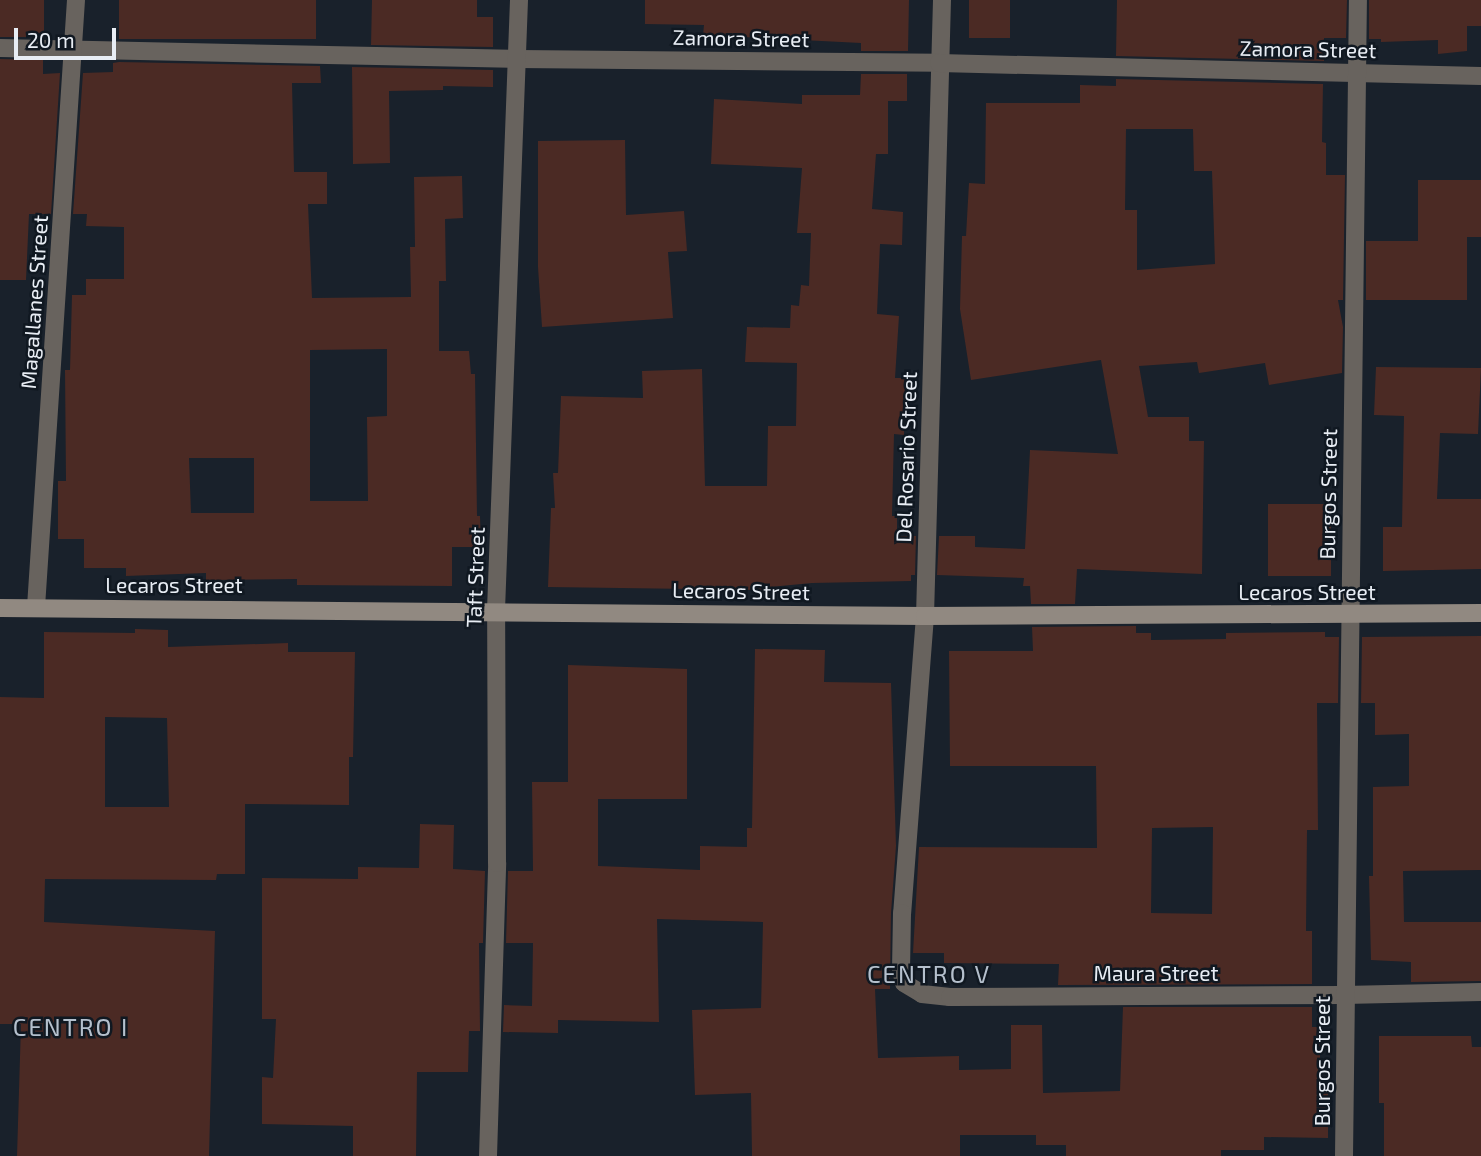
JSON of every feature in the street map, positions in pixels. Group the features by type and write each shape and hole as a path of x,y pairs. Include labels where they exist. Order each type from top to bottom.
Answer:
{"street":[{"name":"Magallanes Street","path":"36,607 76,0"},
{"name":"Taft Street","path":"488,1156 497,863 496,610 519,0"},
{"name":"Del Rosario Street","path":"902,914 925,616 942,0"},
{"name":"Burgos Street","path":"1345,1156 1344,995 1359,0"},
{"name":"Zamora Street","path":"0,48 517,59 939,63 1481,76"},
{"name":"Lecaros Street","path":"0,608 496,610 925,616 1481,613"},
{"name":"Maura Street","path":"902,914 901,970 904,983 922,994 950,997 1481,992"}],"building":[{"path":"0,0 44,0 44,37 0,37"},
{"path":"119,0 316,0 316,39 119,39"},
{"path":"372,0 477,0 477,17 493,17 493,47 371,45"},
{"path":"645,0 909,0 908,51 861,51 861,43 703,35 704,25 645,24"},
{"path":"969,0 1010,0 1010,38 969,38"},
{"path":"1117,0 1347,0 1346,38 1324,38 1324,61 1116,56"},
{"path":"1369,0 1481,0 1481,26 1467,26 1467,51 1438,54 1438,40 1381,42 1381,39 1369,39"},
{"path":"0,59 43,60 43,74 60,73 51,214 29,214 26,280 0,280"},
{"path":"113,63 320,66 321,83 292,83 294,172 327,172 327,204 308,204 312,298 411,297 410,247 415,247 414,177 462,176 463,218 445,219 446,281 439,281 439,351 469,351 471,374 475,374 477,516 480,516 481,547 452,547 452,586 297,585 297,579 206,580 206,573 126,576 126,568 84,568 84,539 58,539 58,481 66,481 65,370 70,370 72,295 86,295 86,279 124,279 124,227 86,226 87,214 73,214 83,73 113,72","holes":["387,349 387,416 367,417 368,501 310,501 310,350","189,458 254,458 254,513 191,513"]},
{"path":"352,67 493,70 493,87 443,86 443,90 389,91 390,163 353,164"},
{"path":"861,74 907,74 907,101 888,101 888,154 876,154 872,209 903,212 902,245 880,244 877,314 899,316 895,378 905,378 904,435 894,434 892,516 897,516 897,536 916,536 915,575 911,575 911,581 812,583 770,587 770,590 548,587 551,508 555,508 553,473 558,473 561,396 643,398 642,371 702,369 705,486 767,486 768,426 796,426 797,363 745,362 747,327 790,328 791,305 799,306 801,285 809,286 811,233 797,233 802,168 711,164 714,99 802,104 802,95 860,95"},
{"path":"1116,79 1323,84 1322,142 1326,143 1326,175 1345,175 1343,300 1338,300 1343,327 1342,373 1269,385 1265,363 1199,373 1197,362 1139,366 1148,417 1189,417 1189,441 1204,441 1202,574 1077,569 1075,604 1031,604 1030,586 1023,586 1024,578 937,575 939,536 975,536 975,547 1025,549 1030,450 1118,454 1101,360 971,380 960,309 962,236 966,236 969,183 985,184 986,103 1080,103 1080,85 1116,86","holes":["1126,129 1193,129 1194,171 1212,171 1215,264 1137,270 1137,210 1125,210"]},
{"path":"625,140 626,215 684,211 687,251 668,252 673,318 542,327 538,267 538,141"},
{"path":"1418,180 1481,180 1481,237 1467,237 1467,300 1366,300 1366,241 1418,241"},
{"path":"1376,367 1481,368 1478,434 1440,433 1437,499 1481,499 1481,569 1383,571 1383,527 1402,527 1404,416 1374,415"},
{"path":"1268,504 1331,504 1331,576 1268,576"},
{"path":"1136,626 1136,633 1151,633 1151,640 1226,639 1226,633 1325,632 1325,637 1339,637 1338,703 1317,703 1318,830 1307,830 1306,931 1312,931 1312,984 1058,985 1059,964 944,963 944,953 913,953 919,847 1097,848 1096,766 950,766 949,651 1033,651 1032,627","holes":["1213,827 1212,914 1151,913 1152,828"]},
{"path":"135,629 168,630 168,647 288,643 288,652 355,652 353,757 349,757 349,805 245,804 245,874 217,874 216,880 45,879 44,922 215,931 209,1156 17,1156 21,1024 0,1024 0,697 44,698 44,632 135,633","holes":["105,717 167,718 169,807 105,807"]},
{"path":"1481,636 1481,870 1403,871 1404,922 1481,922 1481,981 1411,982 1411,962 1371,960 1369,876 1373,876 1373,787 1409,786 1409,734 1375,735 1375,703 1361,703 1362,637"},
{"path":"755,649 825,650 824,682 891,683 896,846 891,913 890,989 875,989 878,1058 959,1056 959,1070 1011,1069 1011,1025 1042,1025 1043,1093 1120,1091 1123,1007 1312,1007 1312,1027 1320,1027 1320,1086 1328,1086 1328,1138 1264,1137 1264,1150 1221,1150 1221,1156 1066,1156 1066,1145 1036,1145 1036,1135 960,1135 960,1156 752,1156 751,1093 695,1095 692,1010 761,1008 763,922 657,919 659,1022 558,1020 558,1033 503,1032 504,1005 532,1006 533,943 506,943 508,871 533,871 532,782 568,782 568,665 687,669 687,799 598,799 598,866 700,870 700,846 747,847 747,828 752,828"},
{"path":"420,824 454,825 453,869 485,871 483,943 479,943 480,1031 469,1031 468,1072 417,1072 416,1156 353,1156 353,1126 262,1124 262,1077 273,1078 276,1019 262,1019 262,878 358,879 358,867 419,868"},
{"path":"1379,1036 1471,1036 1472,1047 1481,1047 1481,1156 1384,1156 1384,1103 1379,1103"}],"district":[{"name":"CENTRO V","path":"929,974"},
{"name":"CENTRO I","path":"71,1027"}]}
